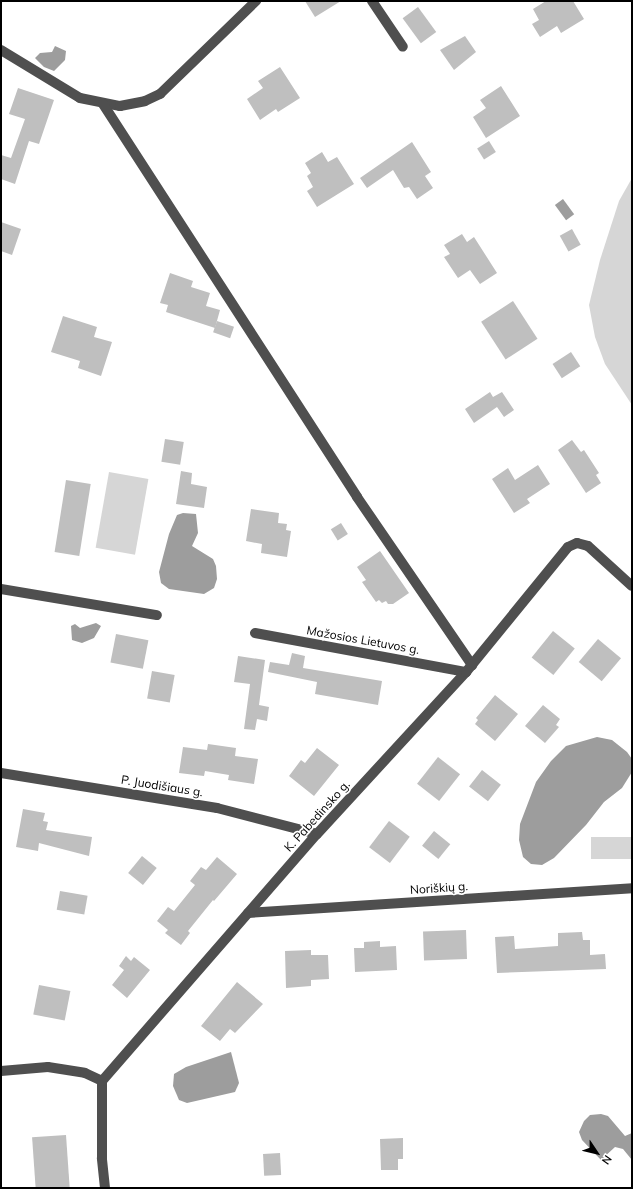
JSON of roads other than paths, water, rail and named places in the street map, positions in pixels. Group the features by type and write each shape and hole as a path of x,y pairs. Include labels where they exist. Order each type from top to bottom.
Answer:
{"street":[{"path":"1,50 80,98 102,104 120,106 144,101 160,94 256,1"},
{"path":"372,1 403,47"},
{"path":"102,104 469,668"},
{"name":"K. Pabedinsko g.","path":"102,1081 317,834 469,668 568,547 577,543 588,546 632,586"},
{"path":"1,589 157,615"},
{"name":"Mažosios Lietuvos g.","path":"255,633 469,668"},
{"name":"P. Juodišiaus g.","path":"1,773 217,808 317,834"},
{"name":"Noriškių g.","path":"248,913 632,888"},
{"path":"1,1071 48,1067 84,1073 102,1081 102,1158 105,1188"}]}
